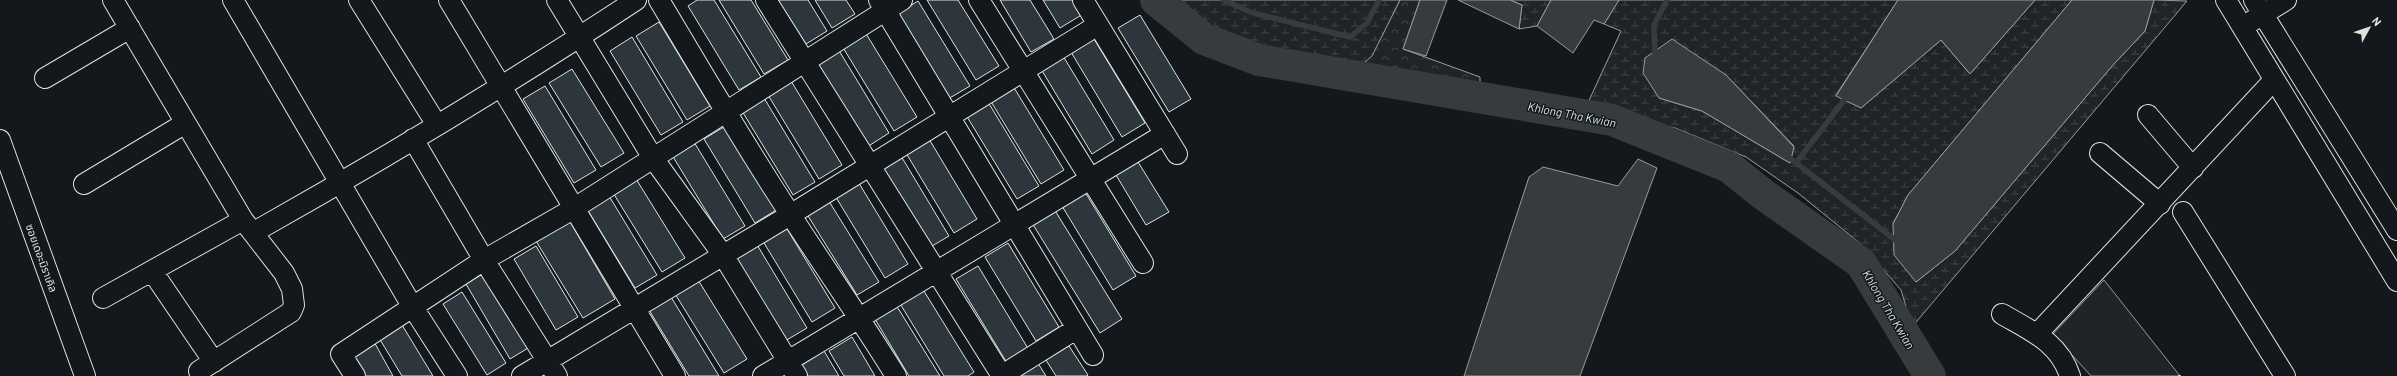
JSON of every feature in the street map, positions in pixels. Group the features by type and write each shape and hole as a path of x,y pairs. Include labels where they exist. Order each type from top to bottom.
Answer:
{"street":[{"path":"113,0 184,124 249,226 284,273 292,289 294,305 291,312 206,367 152,271"},
{"path":"233,0 412,306 457,376"},
{"path":"359,0 436,125"},
{"path":"449,0 633,309 675,376"},
{"path":"557,0 653,158 722,255 793,369"},
{"path":"103,298 152,271 340,184 579,38 636,0"},
{"path":"659,0 725,112 790,215 861,318 896,376"},
{"path":"766,0 868,165 938,271 1002,376 1076,328"},
{"path":"979,0 1143,263"},
{"path":"1083,0 1177,154"},
{"path":"2226,0 2244,27 2274,80 2397,281"},
{"path":"2244,27 2258,7 2286,0"},
{"path":"355,376 341,354 484,260 573,209 725,112 804,61 889,3 950,116 1093,355"},
{"path":"2258,7 2394,225 2367,234"},
{"path":"522,376 552,368 633,309 790,215 868,165 1098,25"},
{"path":"45,78 130,28"},
{"path":"2037,334 2160,204 2274,80"},
{"path":"2148,115 2193,168"},
{"path":"84,184 184,124"},
{"path":"764,376 793,369 861,318 1165,134"},
{"path":"414,139 484,260 552,368"},
{"name":"ซอยเดอะมิราเคิล","path":"0,140 85,376"},
{"path":"2100,153 2160,204"},
{"path":"2183,212 2285,376"},
{"path":"2002,314 2037,334 2053,346 2062,358 2070,376"}],"green space":[{"path":"1167,0 1400,0 1372,56 1364,63 1234,41 1195,22"},
{"path":"1400,0 1420,0 1403,49 1480,77 1480,95 1376,73 1364,63 1372,55"},
{"path":"1510,0 1551,0 1537,26 1519,29 1522,5"},
{"path":"1619,0 1898,0 1836,95 1861,108 1941,40 1970,74 2035,0 2072,0 1908,195 1893,224 1916,282 1955,251 2113,65 2145,31 2154,0 2187,1 1912,327 1901,290 1862,245 1798,193 1746,157 1675,128 1586,107 1621,31 1604,24","holes":["1726,75 1794,146 1790,163 1702,111 1659,98"]},
{"path":"2104,280 2180,376 2091,376 2053,334"}],"shaded area":[{"path":"1420,0 1447,0 1426,56 1403,49"},
{"path":"1458,0 1510,0 1522,5 1519,29"},
{"path":"1551,0 1619,0 1604,24 1594,20 1573,53 1537,26"},
{"path":"1898,0 2035,0 1970,74 1941,40 1861,108 1836,96"},
{"path":"2072,0 2154,0 2145,31 2113,65 1955,251 1916,282 1894,255 1893,224 1908,195"},
{"path":"1672,39 1726,75 1794,147 1790,163 1702,111 1659,98 1643,73 1645,58"},
{"path":"1638,159 1657,168 1580,376 1464,376 1529,177 1543,167 1618,186"}],"building":[{"path":"697,0 714,0 761,77 739,90 688,6"},
{"path":"719,0 751,0 788,60 764,74"},
{"path":"778,0 808,0 827,31 806,44"},
{"path":"815,0 846,0 855,14 832,28"},
{"path":"927,0 958,0 999,66 976,80"},
{"path":"1000,0 1030,0 1054,39 1031,52"},
{"path":"1043,0 1074,0 1083,14 1060,28"},
{"path":"918,1 970,86 948,99 896,15"},
{"path":"1140,15 1191,99 1169,112 1118,28"},
{"path":"659,22 710,106 687,120 636,36"},
{"path":"865,32 917,117 894,131 842,46"},
{"path":"632,37 683,122 661,135 610,51"},
{"path":"1094,39 1145,123 1122,137 1071,52"},
{"path":"838,49 889,133 867,147 816,62"},
{"path":"1063,56 1114,140 1092,154 1041,69"},
{"path":"572,69 624,153 601,167 549,83"},
{"path":"791,81 842,165 819,179 768,95"},
{"path":"545,86 596,170 574,183 523,99"},
{"path":"1013,86 1064,170 1041,184 990,100"},
{"path":"764,98 815,182 793,195 742,111"},
{"path":"988,102 1039,186 1017,199 966,115"},
{"path":"727,125 778,209 755,223 704,139"},
{"path":"926,134 977,219 954,233 903,148"},
{"path":"694,142 745,226 723,239 672,155"},
{"path":"898,151 949,236 927,249 876,165"},
{"path":"1138,162 1169,212 1146,225 1116,175"},
{"path":"633,174 685,258 662,272 610,188"},
{"path":"857,180 908,264 885,278 834,194"},
{"path":"606,191 657,275 635,288 584,204"},
{"path":"1085,192 1136,276 1113,290 1062,206"},
{"path":"827,198 879,282 857,295 805,211"},
{"path":"1054,209 1122,319 1100,333 1032,223"},
{"path":"569,220 615,299 583,318 536,241"},
{"path":"784,224 835,308 812,322 761,238"},
{"path":"756,243 807,328 785,341 734,256"},
{"path":"1008,243 1059,327 1036,341 985,257"},
{"path":"536,246 578,317 556,330 514,259"},
{"path":"978,266 1029,350 1007,363 956,279"},
{"path":"489,270 533,345 510,359 466,284"},
{"path":"695,275 747,359 724,373 672,289"},
{"path":"922,288 974,372 968,376 944,376 899,302"},
{"path":"462,292 506,363 487,375 443,304"},
{"path":"668,292 719,376 689,376 646,305"},
{"path":"896,305 940,376 909,376 875,319"},
{"path":"399,320 433,376 402,376 376,333"},
{"path":"852,337 875,376 844,376 829,351"},
{"path":"373,340 393,376 359,376 347,355"},
{"path":"1069,346 1088,375 1087,376 1056,376 1046,360"},
{"path":"824,351 839,376 808,376 802,365"},
{"path":"1036,360 1046,376 1016,376"}],"waterway":[{"name":"Khlong Tha Kwian","path":"1156,0 1204,39 1259,60 1612,120 1729,167 1764,195 1861,263 1930,376"},
{"path":"1223,0 1253,13 1350,37 1367,23 1379,0"},
{"path":"1655,58 1654,25 1667,0"},
{"path":"1796,163 1848,95"},
{"path":"1786,155 1899,243"}]}
